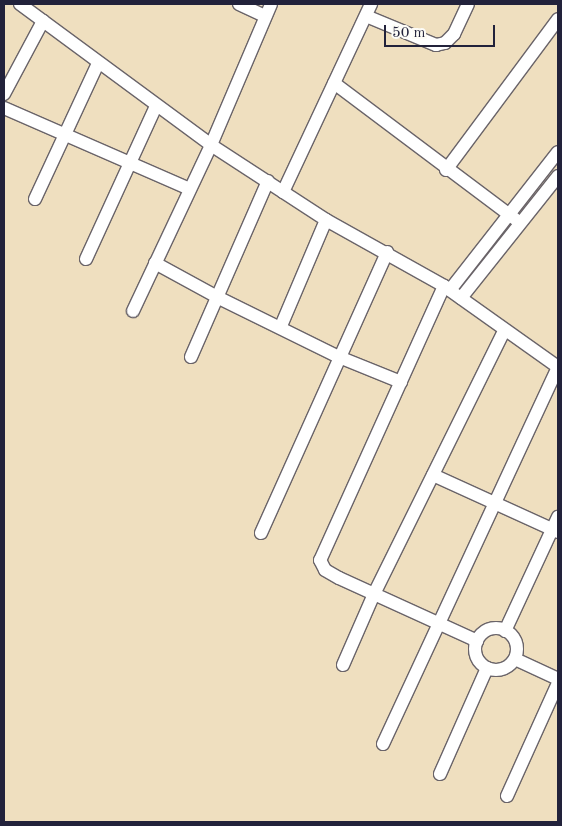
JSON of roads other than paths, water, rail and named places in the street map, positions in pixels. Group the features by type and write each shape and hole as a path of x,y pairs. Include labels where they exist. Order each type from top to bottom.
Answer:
{"street":[{"path":"20,4 211,145 326,220 447,288 558,367 493,501 383,744"},
{"path":"239,4 265,16"},
{"path":"133,311 211,145 271,4"},
{"path":"283,192 368,10 436,45 445,43 454,34 468,4"},
{"path":"446,170 558,19"},
{"path":"4,94 43,21"},
{"path":"35,199 63,134 98,63"},
{"path":"334,84 446,170 519,222"},
{"path":"86,259 156,106"},
{"path":"4,108 189,189"},
{"path":"477,641 325,570 320,560 401,382 447,288 507,213 556,159"},
{"path":"461,298 519,222 558,176"},
{"path":"191,357 268,182"},
{"path":"281,326 326,220"},
{"path":"261,533 386,252"},
{"path":"155,263 217,297 281,326 340,356 401,382"},
{"path":"343,665 374,594 504,330"},
{"path":"433,475 555,531"},
{"path":"504,631 555,531 558,517"},
{"path":"490,630 504,631 516,641 515,659 505,668 487,668 476,655 477,641 490,630"},
{"path":"508,796 558,681 515,659"},
{"path":"440,774 487,668"}]}
